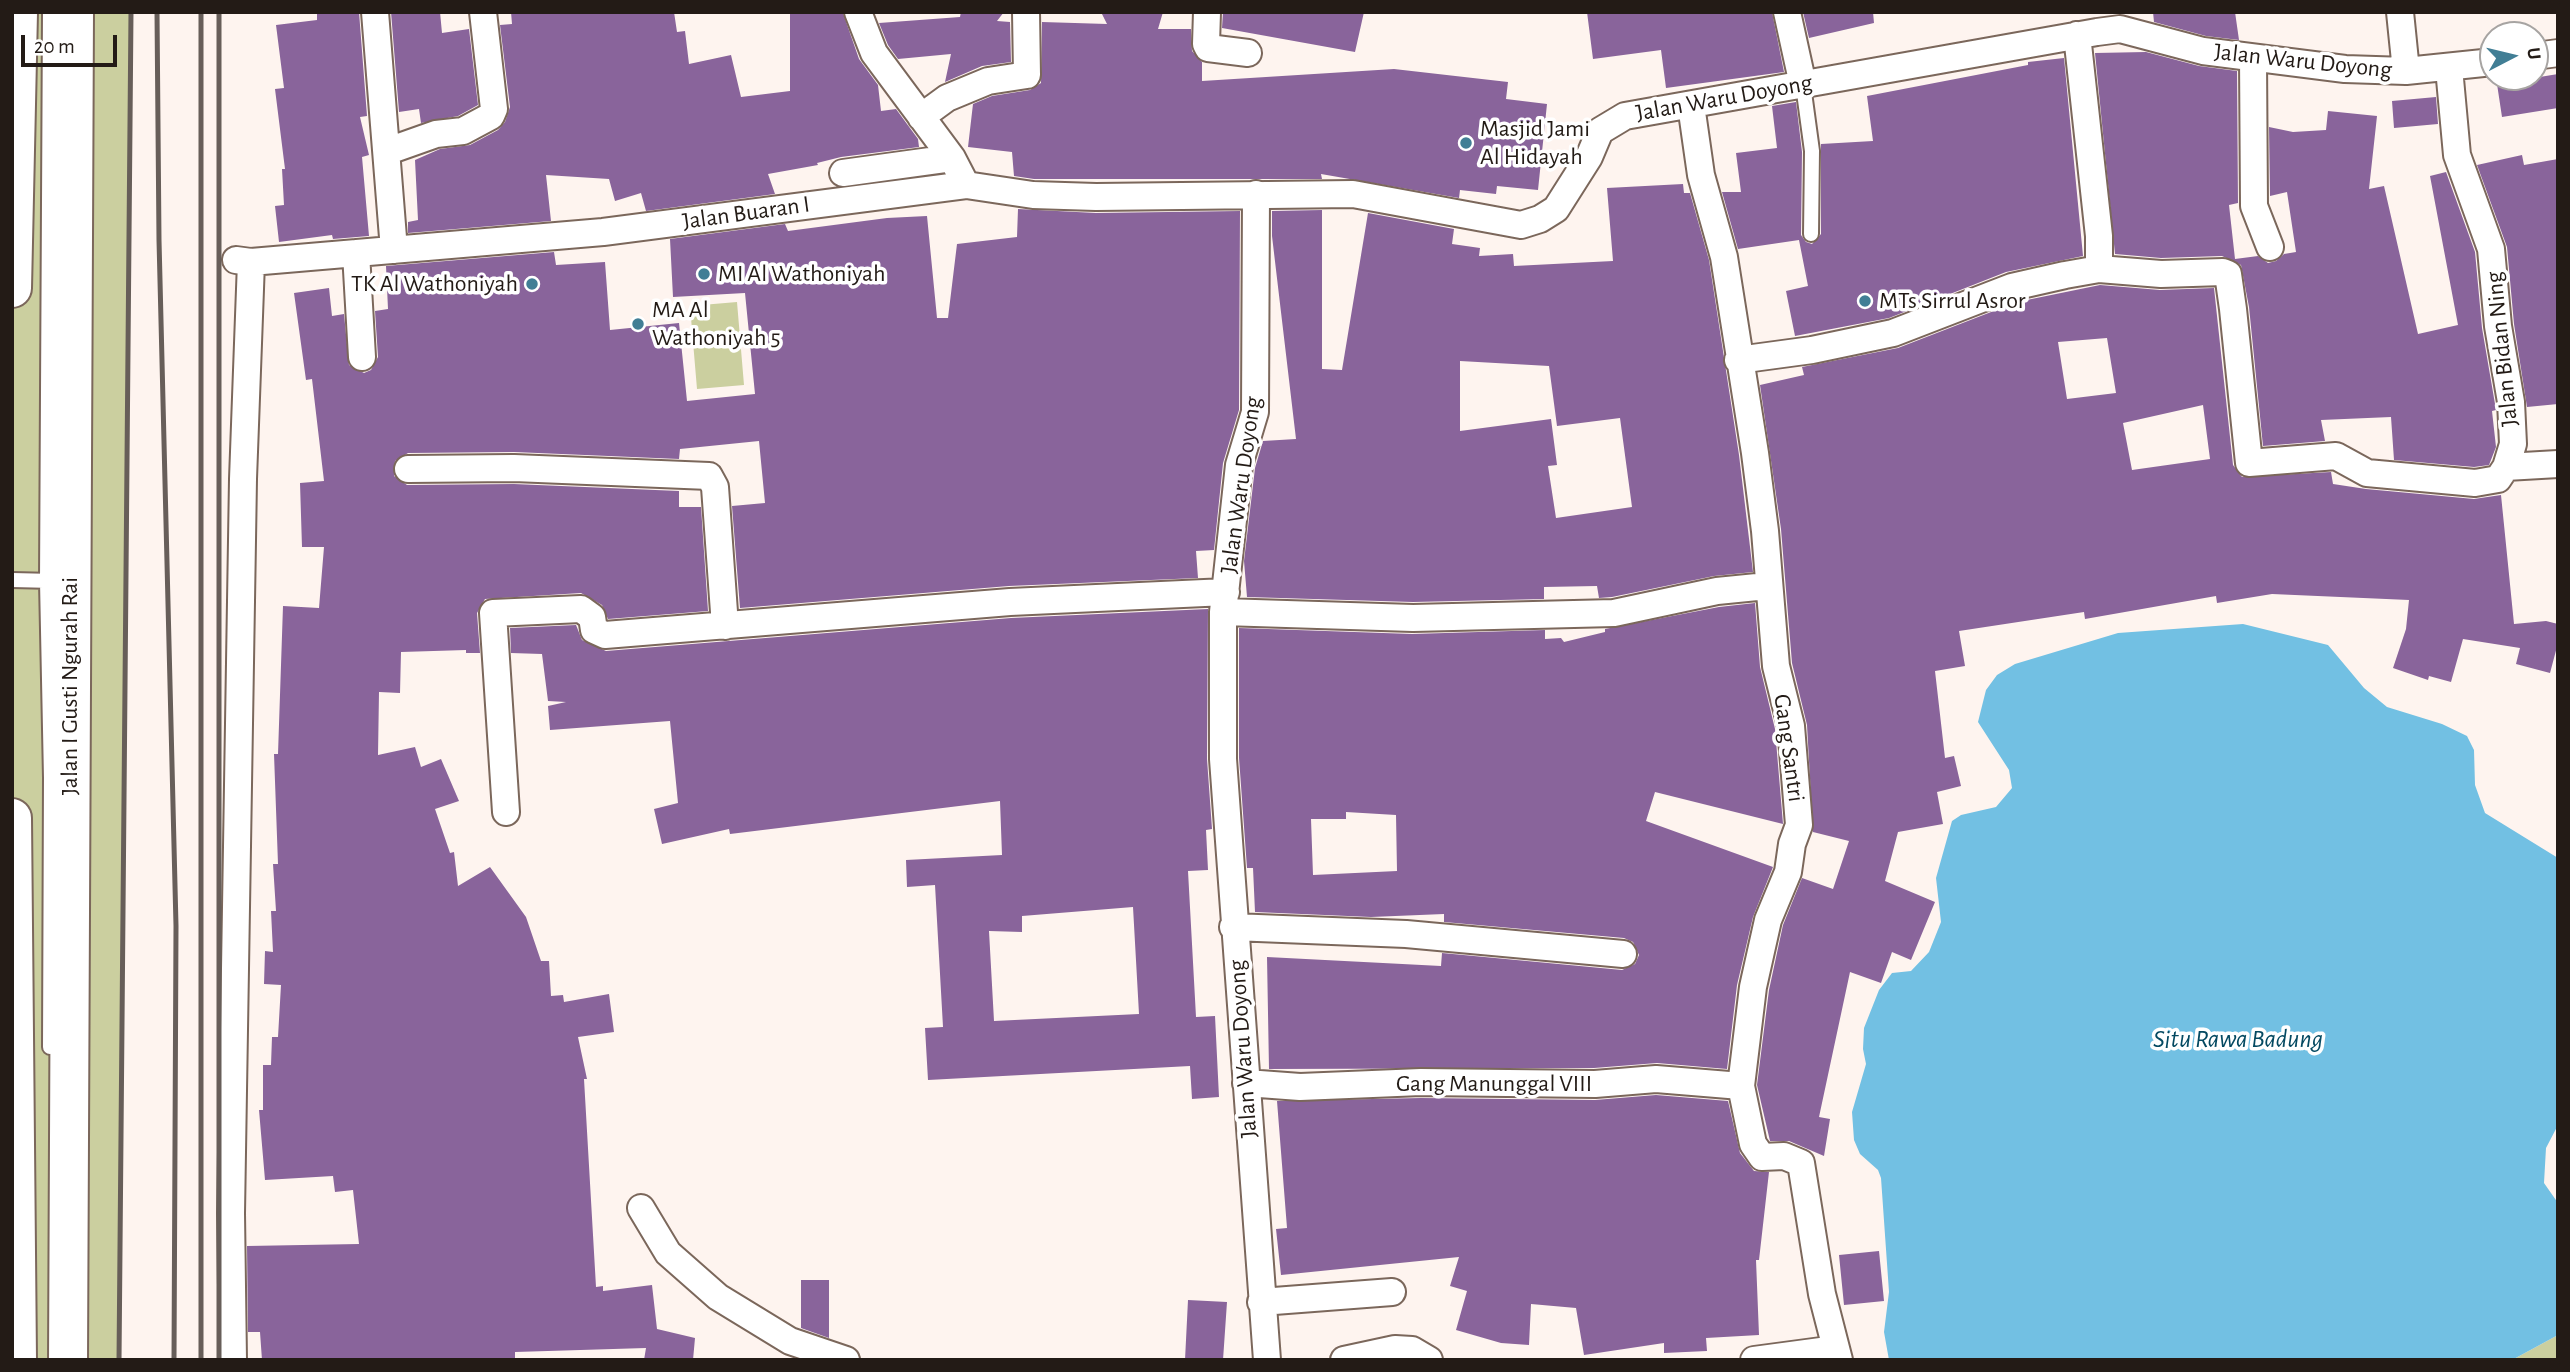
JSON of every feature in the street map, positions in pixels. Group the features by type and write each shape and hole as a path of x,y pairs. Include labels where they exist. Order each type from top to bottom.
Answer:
{"main road":[{"path":"12,288 15,12"},
{"name":"Jalan I Gusti Ngurah Rai","path":"68,1360 58,581 75,316 74,12"},
{"path":"12,818 17,1360"}],"street":[{"path":"375,12 394,250"},
{"path":"388,151 436,134 463,131 491,116 494,109 483,12"},
{"path":"858,12 874,53 952,158 966,185"},
{"path":"921,117 947,98 988,80 1027,75 1026,12"},
{"path":"1207,12 1208,48 1248,53"},
{"path":"1787,12 1803,85"},
{"path":"2400,12 2406,71"},
{"path":"2097,24 2099,269"},
{"name":"Jalan Waru Doyong","path":"1267,1360 1233,927 1223,759 1225,602 1239,465 1255,412 1256,194 1384,197 1484,220 1521,225 1540,219 1556,209 1589,157 1600,131 1625,116 1803,85 2097,24 2203,51 2345,69 2406,71 2479,64"},
{"path":"2253,58 2254,206 2270,247"},
{"name":"Jalan Bidan Ning","path":"2449,68 2458,155 2491,249 2498,326 2511,402 2513,444 2506,467"},
{"name":"Gang Santri","path":"1691,105 1700,175 1724,257 1765,531 1776,666 1791,726 1799,825 1788,872 1765,933 1753,986 1741,1086 1753,1144 1762,1157 1784,1156 1801,1163 1822,1294 1838,1354"},
{"path":"842,173 952,158"},
{"name":"Jalan Buaran I","path":"233,1360 230,1213 243,478 244,261 603,232 966,185 1033,195 1256,194"},
{"path":"356,253 362,358"},
{"path":"1738,360 1812,350 1893,333 2012,287 2099,269 2161,274 2228,274 2249,463 2336,456 2367,473 2475,483 2498,480 2506,467 2558,464"},
{"path":"408,469 514,468 709,476 715,487 725,626"},
{"path":"506,812 493,613 581,609 592,617 594,630 605,635 1010,602 1225,602 1413,618 1615,614 1717,591 1768,586"},
{"path":"1233,927 1406,934 1623,954"},
{"name":"Gang Manunggal VIII","path":"1246,1083 1300,1087 1420,1082 1595,1084 1656,1079 1741,1086"},
{"path":"641,1208 668,1253 718,1297 790,1340 846,1360"},
{"path":"1261,1302 1392,1292"},
{"path":"1344,1360 1395,1349 1412,1350 1429,1360"},
{"path":"1754,1360 1838,1354"}],"lane":[{"path":"50,12 58,581 51,778 50,1068"},
{"path":"1803,85 1812,151 1811,234"},
{"path":"12,580 58,581"}],"green space":[{"path":"18,12 50,12 49,1360 16,1360 12,288"},
{"path":"74,12 130,12 120,1360 68,1360"},
{"path":"737,302 744,385 697,389 690,306"},
{"path":"2558,1335 2558,1360 2512,1360"}],"water":[{"name":"Situ Rawa Badung","path":"2243,624 2328,645 2364,688 2387,707 2442,724 2467,736 2474,750 2475,785 2485,813 2558,858 2558,1125 2546,1148 2544,1183 2558,1203 2558,1335 2512,1360 1889,1360 1884,1332 1889,1292 1881,1178 1878,1170 1860,1154 1854,1140 1852,1112 1866,1064 1863,1049 1864,1028 1879,990 1892,973 1911,971 1929,952 1941,922 1936,878 1952,821 1961,815 1996,807 2012,788 2009,770 1978,722 1986,690 1997,675 2015,664 2118,633"}],"building":[{"path":"317,12 359,12 367,116 360,117 369,155 362,157 369,236 333,239 332,235 279,242 275,206 284,205 282,169 285,169 275,89 284,88 276,25 317,20"},
{"path":"391,12 440,12 442,33 469,29 478,105 458,116 421,123 419,109 399,112"},
{"path":"511,12 674,12 677,32 685,31 689,64 731,55 741,97 790,91 790,12 843,13 859,59 878,85 881,111 896,109 918,139 919,147 841,157 817,163 818,165 768,174 775,194 646,211 641,193 615,201 609,179 546,175 551,221 408,233 408,222 418,220 415,160 440,149 470,145 498,130 505,122 510,107 500,25 512,24"},
{"path":"961,12 1004,12 997,21 1010,22 1011,62 982,66 945,82 951,54 898,59 888,45 879,23 960,17"},
{"path":"1101,12 1163,12 1158,29 1191,29 1192,51 1202,62 1202,81 1394,69 1508,82 1506,99 1547,104 1538,190 1497,186 1496,194 1460,190 1459,198 1321,174 1322,179 1034,179 1014,176 1012,152 968,147 973,104 992,96 1030,90 1041,83 1042,22 1107,24"},
{"path":"1223,12 1364,12 1355,52 1222,28"},
{"path":"1587,12 1772,12 1784,72 1666,88 1661,50 1593,59"},
{"path":"1803,12 1873,12 1874,23 1809,38"},
{"path":"2153,12 2235,12 2239,40 2206,36 2154,22"},
{"path":"2146,52 2199,66 2237,71 2238,203 2229,205 2235,259 2258,256 2268,263 2276,261 2284,254 2296,252 2287,192 2270,196 2269,127 2293,132 2326,130 2328,111 2377,116 2369,189 2384,186 2418,334 2458,325 2430,176 2446,172 2475,252 2482,328 2496,410 2492,411 2496,447 2489,465 2474,467 2394,460 2391,417 2321,420 2325,441 2263,446 2249,307 2241,265 2222,256 2161,258 2115,254 2095,53"},
{"path":"2064,58 2083,256 2006,272 1889,318 1795,336 1786,291 1808,286 1799,240 1738,249 1722,192 1741,192 1736,153 1777,148 1772,106 1796,102 1802,152 1801,235 1806,242 1812,244 1821,234 1821,144 1873,141 1867,96 2028,65 2028,62"},
{"path":"2558,74 2558,108 2502,117 2498,91 2549,91 2549,75"},
{"path":"2436,97 2438,124 2394,128 2392,101"},
{"path":"2522,155 2524,165 2558,159 2558,404 2527,407 2514,324 2507,247 2477,165"},
{"path":"1683,184 1684,193 1690,193 1709,260 1739,455 1753,572 1714,576 1599,598 1597,586 1544,587 1544,599 1413,602 1247,597 1244,561 1255,468 1263,441 1296,439 1272,236 1272,211 1322,210 1322,369 1342,370 1368,213 1454,229 1452,244 1480,248 1479,256 1513,254 1514,266 1613,261 1607,188","holes":["1460,361 1549,366 1557,426 1620,418 1632,507 1556,518 1548,466 1557,465 1551,419 1460,431"]},
{"path":"1018,209 1096,213 1240,211 1239,410 1223,463 1214,550 1196,551 1198,578 1009,586 740,608 732,506 765,503 759,441 680,449 679,459 514,452 408,453 395,461 394,476 407,485 514,484 679,491 679,507 701,507 708,611 608,619 602,605 581,593 485,599 477,613 480,653 466,653 466,650 401,652 400,693 379,692 378,755 415,747 421,767 441,759 459,801 435,809 450,853 454,852 458,886 490,867 526,917 541,961 549,961 551,996 563,995 564,1002 609,994 614,1032 578,1037 587,1079 584,1079 596,1287 603,1286 603,1291 652,1285 657,1329 695,1338 693,1360 644,1360 646,1348 515,1352 515,1360 262,1360 260,1332 248,1332 247,1246 359,1244 353,1190 335,1192 333,1176 265,1180 259,1110 263,1110 263,1065 271,1065 272,1037 278,1037 281,985 264,984 265,951 273,952 271,911 276,911 273,864 278,864 274,754 278,754 283,606 319,608 324,547 302,547 300,483 324,481 312,379 306,380 294,293 329,288 332,316 344,314 349,365 364,373 371,370 378,357 375,311 388,309 386,266 554,252 556,265 605,262 610,330 679,323 687,401 755,394 745,293 673,297 670,239 785,224 788,231 887,218 927,216 937,318 948,318 957,244 1017,237"},
{"path":"2100,285 2160,290 2214,288 2233,465 2242,477 2331,472 2333,484 2366,489 2474,499 2501,495 2514,624 2546,621 2558,624 2558,643 2550,673 2516,664 2520,648 2463,639 2451,682 2429,676 2428,680 2393,668 2406,629 2409,600 2272,594 2217,603 2216,596 2085,619 2084,612 1959,631 1965,666 1935,671 1945,758 1954,756 1961,786 1937,792 1943,824 1898,832 1885,881 1935,902 1911,960 1892,952 1881,983 1850,972 1819,1117 1830,1119 1824,1156 1789,1141 1770,1141 1757,1085 1769,990 1783,925 1802,878 1833,889 1849,841 1813,832 1807,725 1792,663 1781,529 1760,385 1804,375 1802,367 1898,348 2017,302","holes":["2107,338 2116,393 2067,399 2058,342","2203,405 2210,459 2132,470 2123,423"]},
{"path":"1755,603 1760,667 1775,729 1783,824 1655,792 1646,821 1773,867 1753,917 1737,985 1727,1069 1657,1063 1594,1068 1269,1069 1267,957 1441,966 1442,953 1622,970 1635,964 1639,955 1633,942 1624,938 1444,922 1444,914 1371,917 1255,912 1253,868 1247,868 1239,758 1239,628 1412,634 1545,630 1545,639 1561,638 1564,642 1605,632 1605,629 1719,607","holes":["1346,812 1396,815 1397,871 1313,875 1311,819 1346,819"]},
{"path":"1208,609 1207,759 1212,829 1206,830 1208,870 1188,871 1196,1017 1215,1016 1219,1097 1192,1099 1190,1066 928,1080 925,1028 943,1027 935,885 907,887 906,860 1002,855 1000,801 730,834 729,829 662,844 654,809 678,803 670,721 550,730 548,706 566,702 548,701 542,654 511,653 510,628 576,625 582,640 606,651 1011,618","holes":["1133,907 1139,1014 994,1021 989,931 1022,932 1022,916"]},
{"path":"1656,1095 1728,1101 1740,1153 1754,1171 1769,1172 1759,1260 1756,1260 1759,1335 1706,1338 1707,1351 1664,1353 1664,1343 1584,1355 1576,1308 1531,1304 1529,1345 1501,1343 1456,1330 1467,1291 1450,1286 1459,1257 1281,1275 1276,1229 1287,1228 1277,1101 1421,1098 1595,1100"},
{"path":"1879,1251 1884,1301 1844,1305 1839,1255"},
{"path":"801,1280 829,1280 829,1338 801,1328"},
{"path":"1188,1300 1227,1302 1223,1360 1185,1360"}],"railway":[{"path":"119,1360 131,12"},
{"path":"157,12 159,240 176,926 174,1360"},
{"path":"201,12 201,1360"},
{"path":"219,12 219,1360"}],"place":[{"name":"Masjid Jami Al Hidayah","path":"1466,143"},
{"name":"MI Al Wathoniyah","path":"704,274"},
{"name":"TK Al Wathoniyah","path":"532,284"},
{"name":"MTs Sirrul Asror","path":"1865,301"},
{"name":"MA Al Wathoniyah 5","path":"638,324"}]}
